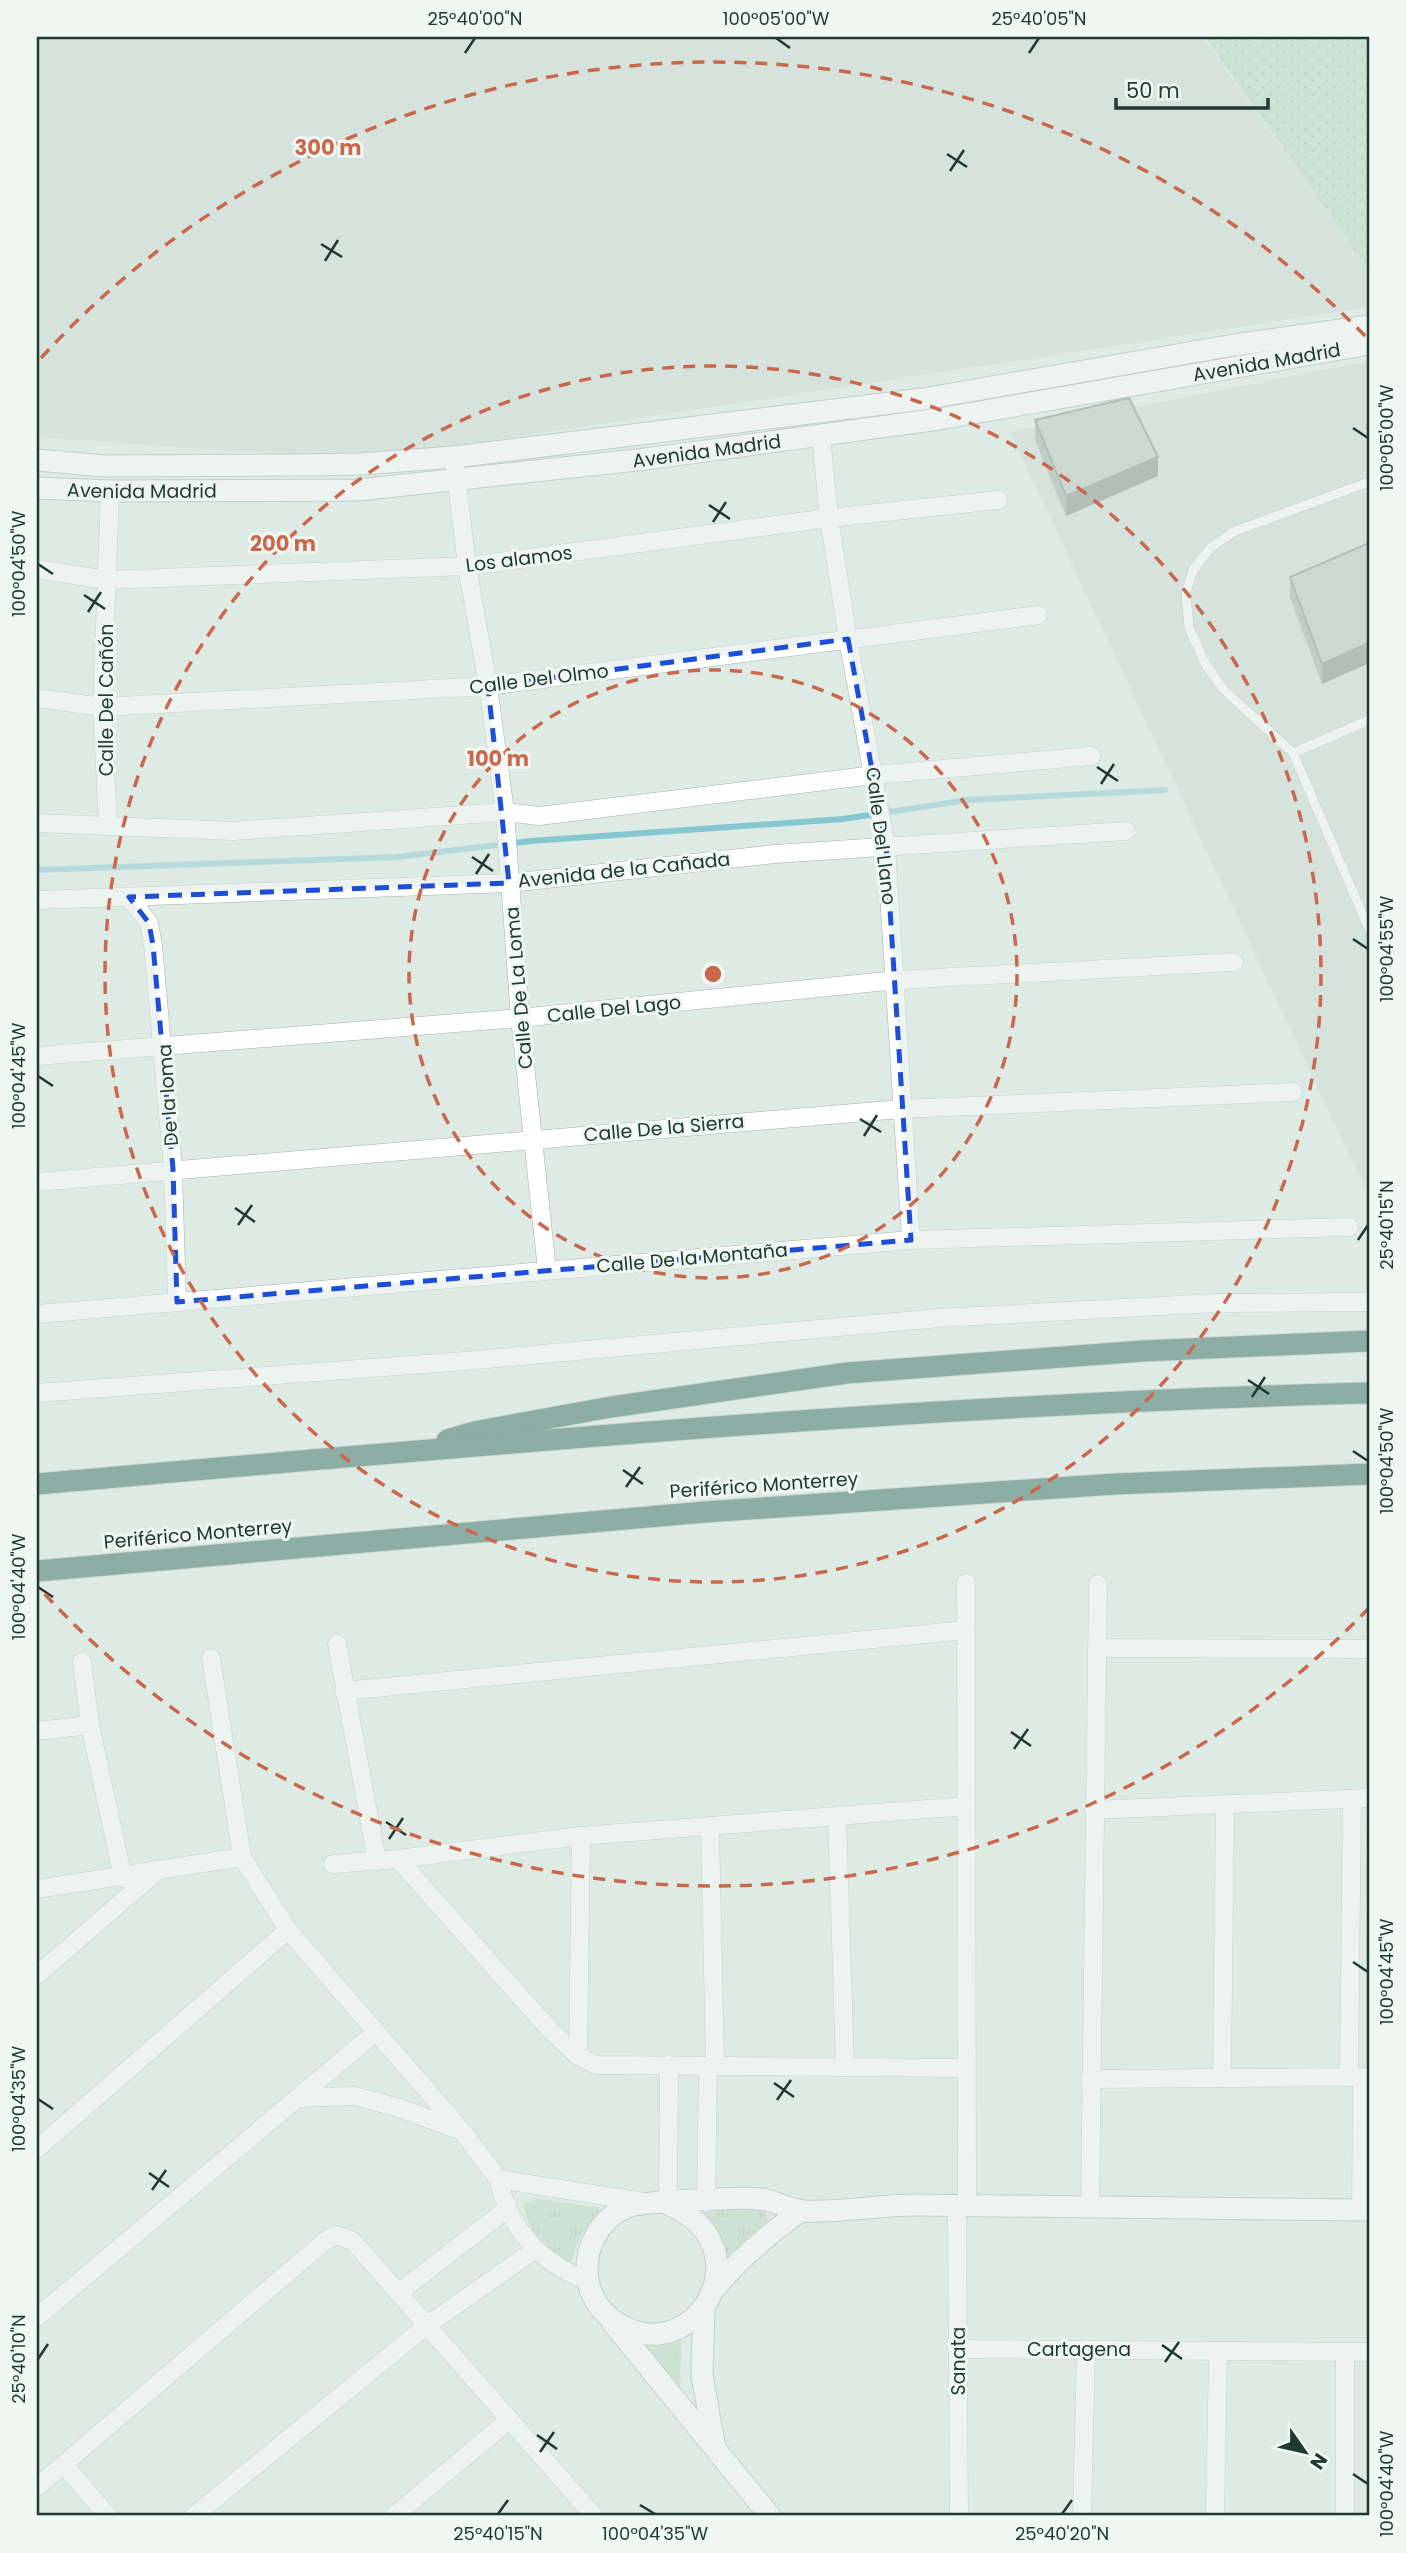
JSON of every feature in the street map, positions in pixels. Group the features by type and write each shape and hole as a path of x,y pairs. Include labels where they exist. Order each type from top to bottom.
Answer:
{"highway":[{"path":"425,1450 474,1432 692,1394 847,1373 1143,1351 1369,1341"},
{"path":"37,1484 723,1426 1177,1398 1369,1393"},
{"name":"Periférico Monterrey","path":"37,1571 719,1511 1115,1484 1369,1474"}],"street":[{"name":"Avenida Madrid","path":"37,460 105,466 302,465 361,464 454,457 923,400 1234,345 1369,326"},
{"name":"Avenida Madrid","path":"37,488 110,491 358,490 646,459 939,419 1369,344"},
{"name":"Calle Del Llano","path":"821,435 829,518 848,639 885,840 897,980 901,1109 911,1240"},
{"name":"Calle De La Loma","path":"454,457 467,566 488,687 506,820 520,1018 547,1270"},
{"name":"Calle Del Cañón","path":"108,825 102,707 110,491"},
{"name":"Los alamos","path":"37,569 107,580 467,566 829,518 998,500"},
{"name":"Calle Del Olmo","path":"37,698 102,707 488,687 1038,615"},
{"path":"37,823 233,831 506,820 874,775 1091,756"},
{"name":"Avenida de la Cañada","path":"37,900 509,877 684,862 885,840 1126,831"},
{"name":"De la loma","path":"129,897 149,923 164,1044 173,1169 177,1302"},
{"name":"Calle Del Lago","path":"37,1056 520,1018 897,980 1234,962"},
{"name":"Calle De la Sierra","path":"37,1182 901,1109 1293,1092"},
{"name":"Calle De la Montaña","path":"37,1314 911,1240 1349,1227"},
{"path":"39,1390 465,1361 939,1318 1215,1303 1369,1302"},
{"name":"Sanata","path":"958,2516 957,2348 966,2068 966,1583"},
{"path":"1090,2207 1098,1584"},
{"path":"344,1691 966,1630"},
{"path":"337,1644 377,1861"},
{"path":"1097,1648 1369,1649"},
{"path":"212,1658 242,1857 288,1930 462,2132 498,2179 506,2210 536,2249 559,2270 588,2281"},
{"path":"82,1662 90,1725 123,1878"},
{"path":"37,1731 90,1725"},
{"path":"498,2179 668,2204 761,2199 801,2211 898,2205 1365,2210 1360,2077 1361,1799 1094,1810"},
{"path":"1222,2078 1225,1805"},
{"path":"333,1864 398,1859 581,1836 966,1806"},
{"path":"837,1815 845,2067"},
{"path":"706,2202 712,2066 710,1826"},
{"path":"578,2056 581,1836"},
{"path":"37,1889 123,1878 242,1857"},
{"path":"398,1859 550,2030 578,2056 596,2065 966,2068"},
{"path":"37,1975 155,1873"},
{"path":"37,2149 288,1930"},
{"path":"37,2317 376,2032"},
{"path":"668,2204 669,2065"},
{"path":"1090,2079 1360,2077"},
{"path":"298,2098 355,2096 399,2108 462,2132"},
{"path":"646,2202 626,2208 607,2219 594,2237 587,2257 588,2281 594,2300 770,2516"},
{"path":"668,2204 688,2212 704,2227 714,2246 718,2267 709,2298 702,2375 716,2451"},
{"path":"398,2293 506,2210"},
{"path":"608,2316 626,2328 647,2333 668,2331 688,2323 738,2260 769,2233 801,2211"},
{"path":"37,2487 331,2237 342,2236 353,2241 593,2516"},
{"path":"194,2516 426,2326 536,2249"},
{"name":"Cartagena","path":"957,2348 1369,2352"},
{"path":"1082,2516 1086,2349"},
{"path":"1215,2516 1218,2351"},
{"path":"1345,2352 1345,2516"},
{"path":"394,2516 508,2421"},
{"path":"64,2465 108,2516"}],"lane":[{"path":"1369,482 1235,531 1210,548 1193,570 1186,593 1189,628 1206,665 1224,690 1293,753 1369,929"},
{"path":"1293,753 1369,720"}],"highlighted area":[{"path":"848,639 886,846 911,1240 177,1302 173,1169 153,945 149,923 129,897 509,883 488,686"}],"shaded area":[{"path":"37,37 1203,37 1369,271 1369,307 363,460 37,437"},
{"path":"1369,361 1369,1197 1010,432"}],"green space":[{"path":"1205,37 1369,37 1369,271"},
{"path":"539,2199 601,2208 579,2239 569,2268 546,2247 525,2214 523,2204"},
{"path":"743,2206 763,2207 768,2221 722,2261 701,2213"},
{"path":"681,2337 680,2395 640,2347"}],"building":[{"path":"1129,398 1158,457 1066,496 1035,420"},
{"path":"1369,543 1369,643 1322,664 1290,577"}],"waterway":[{"path":"37,870 397,857 531,841 843,819 968,800 1165,790"}]}
